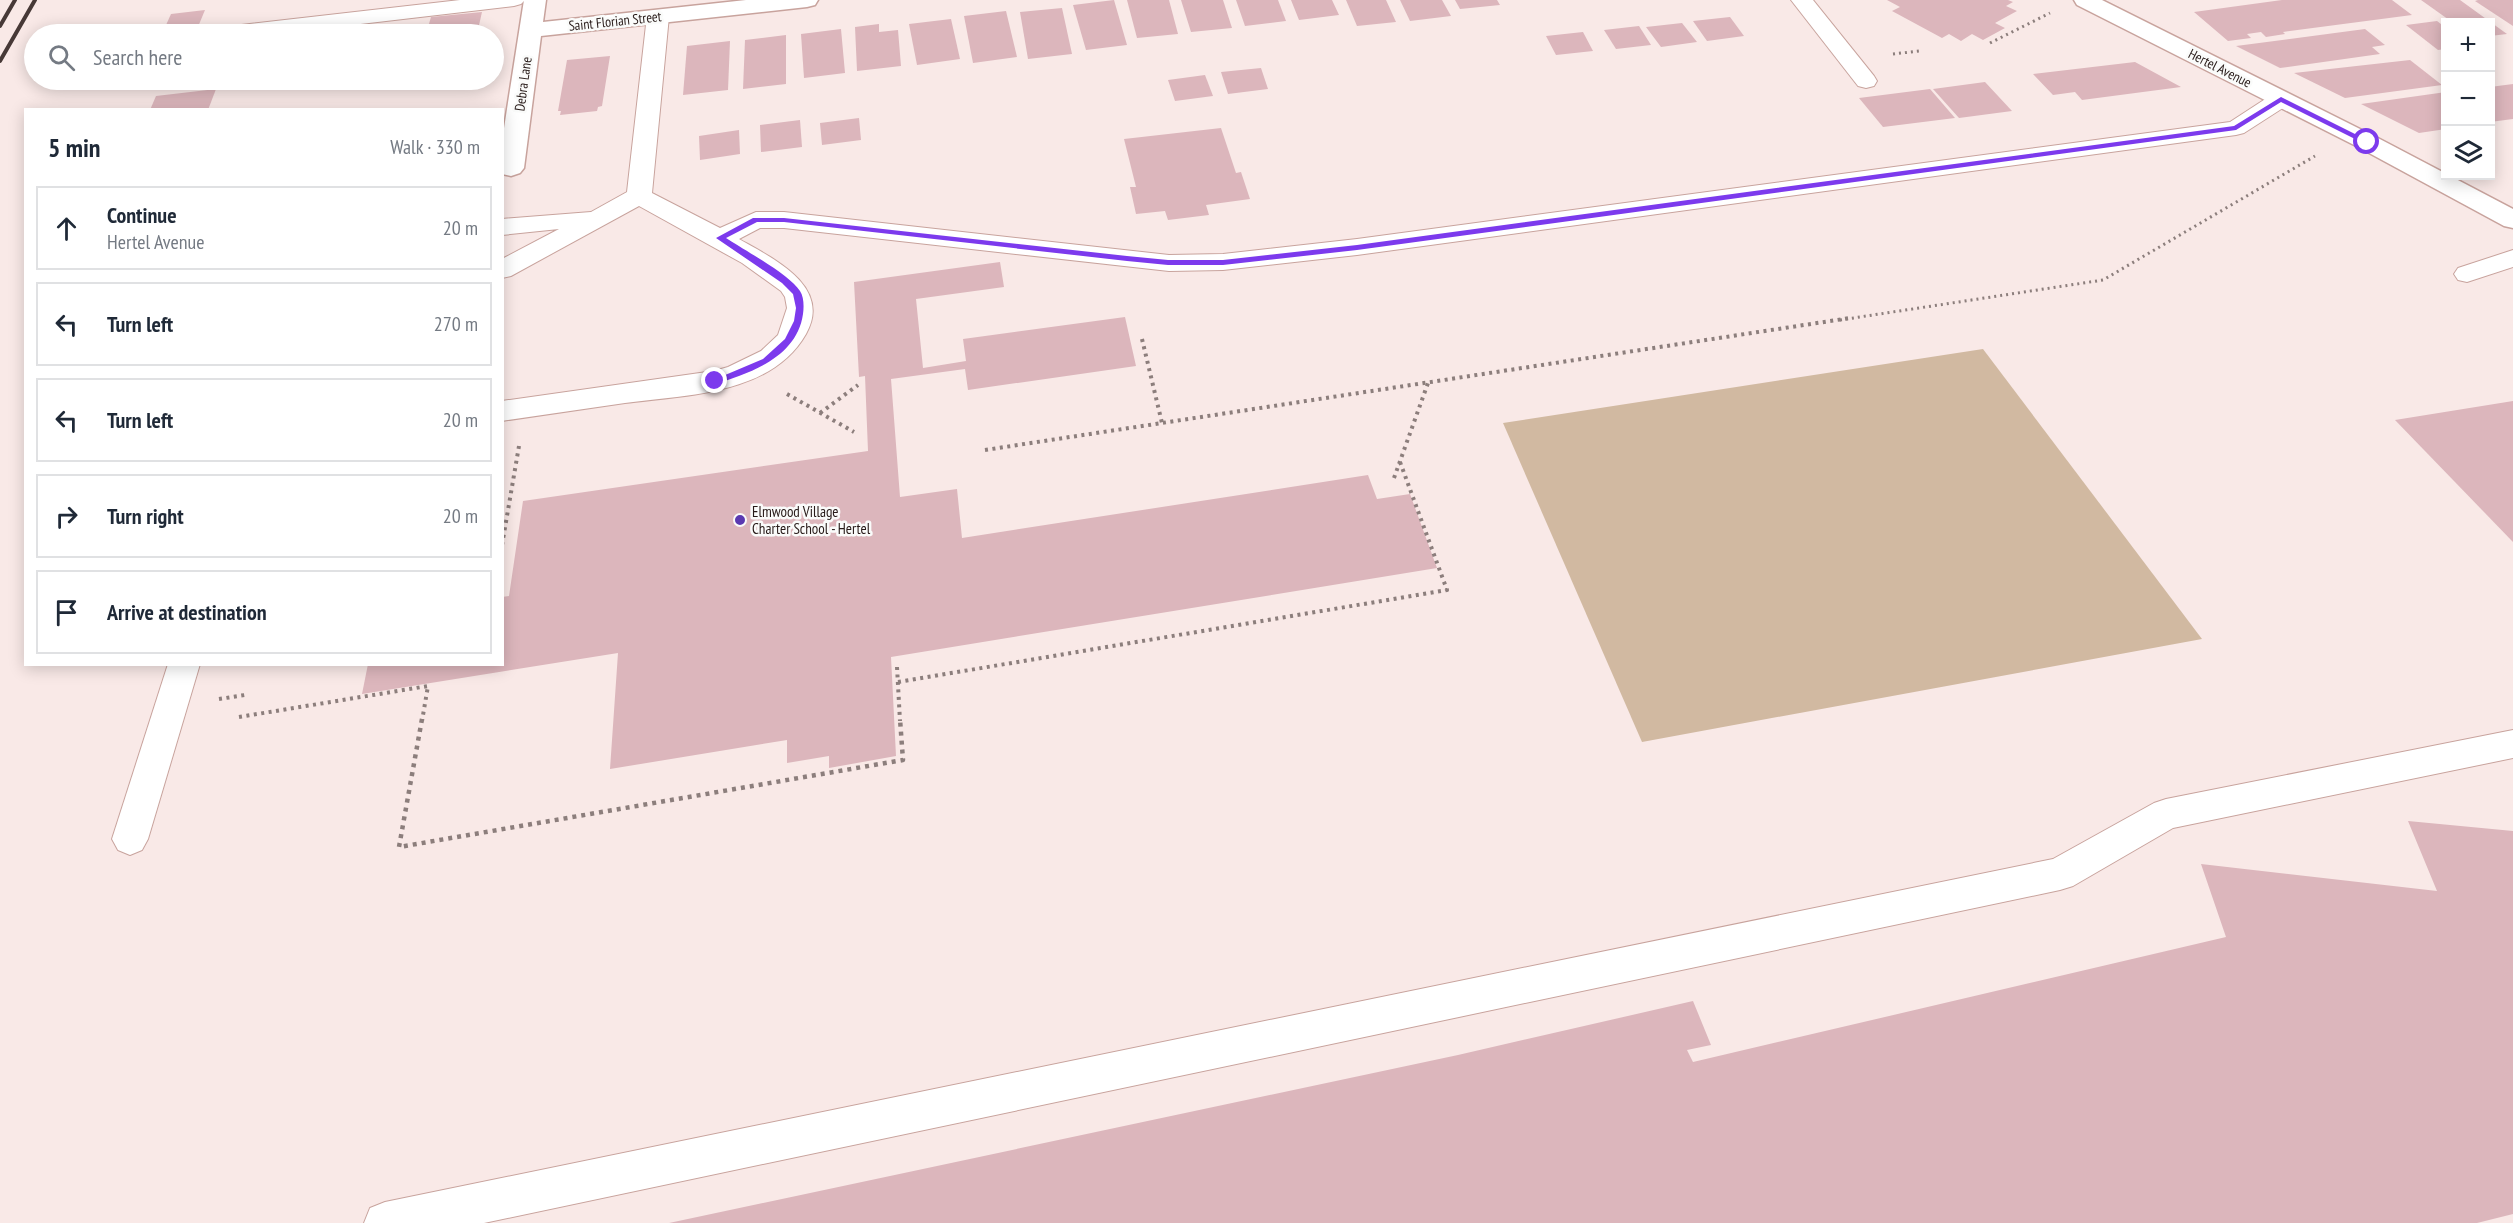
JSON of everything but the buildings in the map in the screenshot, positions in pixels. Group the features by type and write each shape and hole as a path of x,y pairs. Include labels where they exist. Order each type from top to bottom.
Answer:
{"street":[{"name":"Debra Lane","path":"511,168 535,0"},
{"name":"Saint Florian Street","path":"531,30 807,0"},
{"name":"Hertel Avenue","path":"2087,0 2513,220"}],"lane":[{"path":"310,24 514,0"},
{"path":"1802,0 1866,81"},
{"path":"639,196 658,16"},
{"path":"720,238 756,220 784,220 1127,259 1223,262 1499,228 2236,128 2281,99"},
{"path":"504,269 639,196"},
{"path":"504,411 715,381 766,361 789,341 800,308 797,293 785,281 720,238 639,196"},
{"path":"504,227 604,216"},
{"path":"2467,274 2513,258"},
{"path":"130,839 183,666"},
{"path":"384,1223 2060,874 2166,814 2513,744"}],"path":[{"path":"1990,43 2051,13"},
{"path":"985,450 2103,280 2324,151"},
{"path":"1142,339 1162,423"},
{"path":"1394,478 1428,383"},
{"path":"820,413 858,385"},
{"path":"785,393 854,432"},
{"path":"504,534 520,443"},
{"path":"898,682 1447,590 1400,462"},
{"path":"239,717 428,686 399,847 903,760 897,667"}],"shaded area":[{"path":"1983,349 2202,639 1642,742 1503,423"}],"railway":[{"path":"0,26 15,0"},
{"path":"0,61 35,0"}],"place":[{"name":"Elmwood Village Charter School - Hertel","path":"740,520"}],"route":[{"path":"715,381 766,361 789,341 798,321 800,308 797,293 785,281 720,238 756,220 784,220 1127,259 1223,262 1357,247 1736,197 2236,128 2281,99 2367,142"}]}
